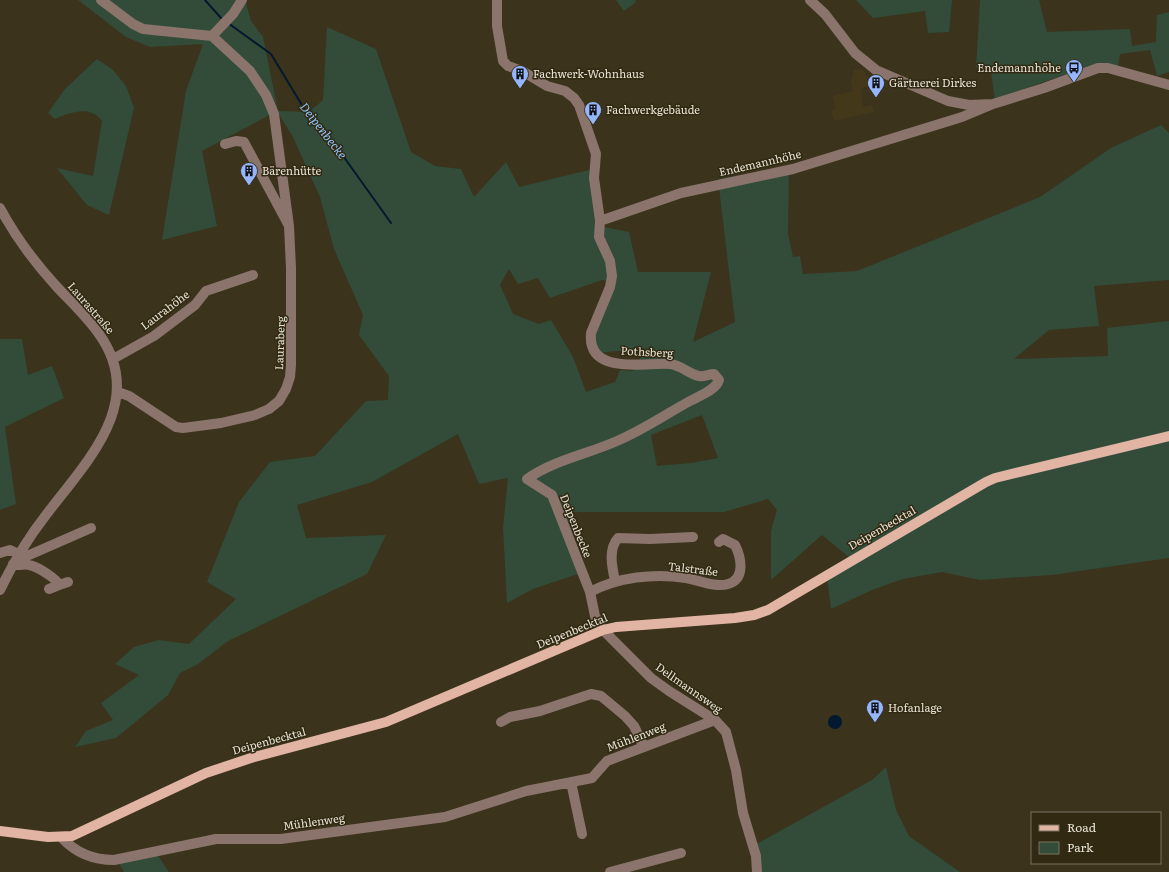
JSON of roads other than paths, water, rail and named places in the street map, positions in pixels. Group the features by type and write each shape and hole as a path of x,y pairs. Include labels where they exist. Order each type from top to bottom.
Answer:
{"main road":[{"name":"Deipenbecktal","path":"0,831 62,838 72,836 206,773 251,758 386,722 603,630 616,627 736,618 754,615 768,610 990,480 1169,436"}],"street":[{"path":"101,0 133,24 143,29 212,36 233,14 242,0"},
{"name":"Pothsberg","path":"497,0 497,26 500,54 503,61 508,66 522,71 547,86 570,94 579,106 596,154 594,178 600,221 599,237 610,261 612,276 610,287 592,333 591,339 596,355 605,360 627,365 675,365 697,375 714,374 718,377 718,382 704,393 632,434 576,457 548,466 527,479"},
{"path":"810,0 825,14 855,52 876,70 948,101 970,105 993,104 1044,88 1098,68 1108,68 1169,85"},
{"name":"Lauraberg","path":"118,392 129,396 176,427 183,428 238,420 269,409 279,400 290,377 293,313 289,226 281,159 272,106 250,71 212,36"},
{"name":"Endemannhöhe","path":"600,221 681,193 793,169 962,117 993,104"},
{"name":"Lauraberg","path":"225,144 236,141 244,142 284,220 289,226"},
{"name":"Laurastraße","path":"0,208 11,228 41,268 99,334 114,359 118,392 112,414 91,456 18,554 0,590"},
{"name":"Laurahöhe","path":"114,359 154,336 195,305 206,290 253,275"},
{"name":"Deipenbecke","path":"527,479 552,495 590,592"},
{"path":"0,553 10,550 26,556 91,528"},
{"path":"615,581 612,553 615,542 618,538 650,539 693,537"},
{"name":"Talstraße","path":"590,592 615,581 670,577 716,584 729,584 738,576 741,567 740,559 735,545 723,539 720,542"},
{"path":"13,564 18,566 29,564 63,583 49,589"},
{"path":"590,592 595,616 603,630"},
{"name":"Dellmannsweg","path":"603,630 651,678 722,726 729,739 743,813 756,856 757,872"},
{"path":"501,722 510,717 540,711 591,694 601,696 625,716 634,726 644,747"},
{"name":"Mühlenweg","path":"62,838 69,846 90,857 103,860 114,860 216,839 281,839 445,817 526,791 592,778 607,761 715,720"},
{"path":"571,782 582,834"},
{"path":"610,872 682,853"}],"water":[{"path":"835,715 840,717 842,722 840,727 835,729 830,727 828,722 830,717"}],"waterway":[{"name":"Deipenbecke","path":"205,0 221,18"},
{"name":"Deipenbecke","path":"228,23 271,54 311,120 336,146 391,223"}],"place":[{"name":"Endemannhöhe","path":"1074,83"},
{"name":"Fachwerk-Wohnhaus","path":"520,89"},
{"name":"Gärtnerei Dirkes","path":"876,98"},
{"name":"Fachwerkgebäude","path":"593,125"},
{"name":"Bärenhütte","path":"249,186"},
{"name":"Hofanlage","path":"875,723"}]}
